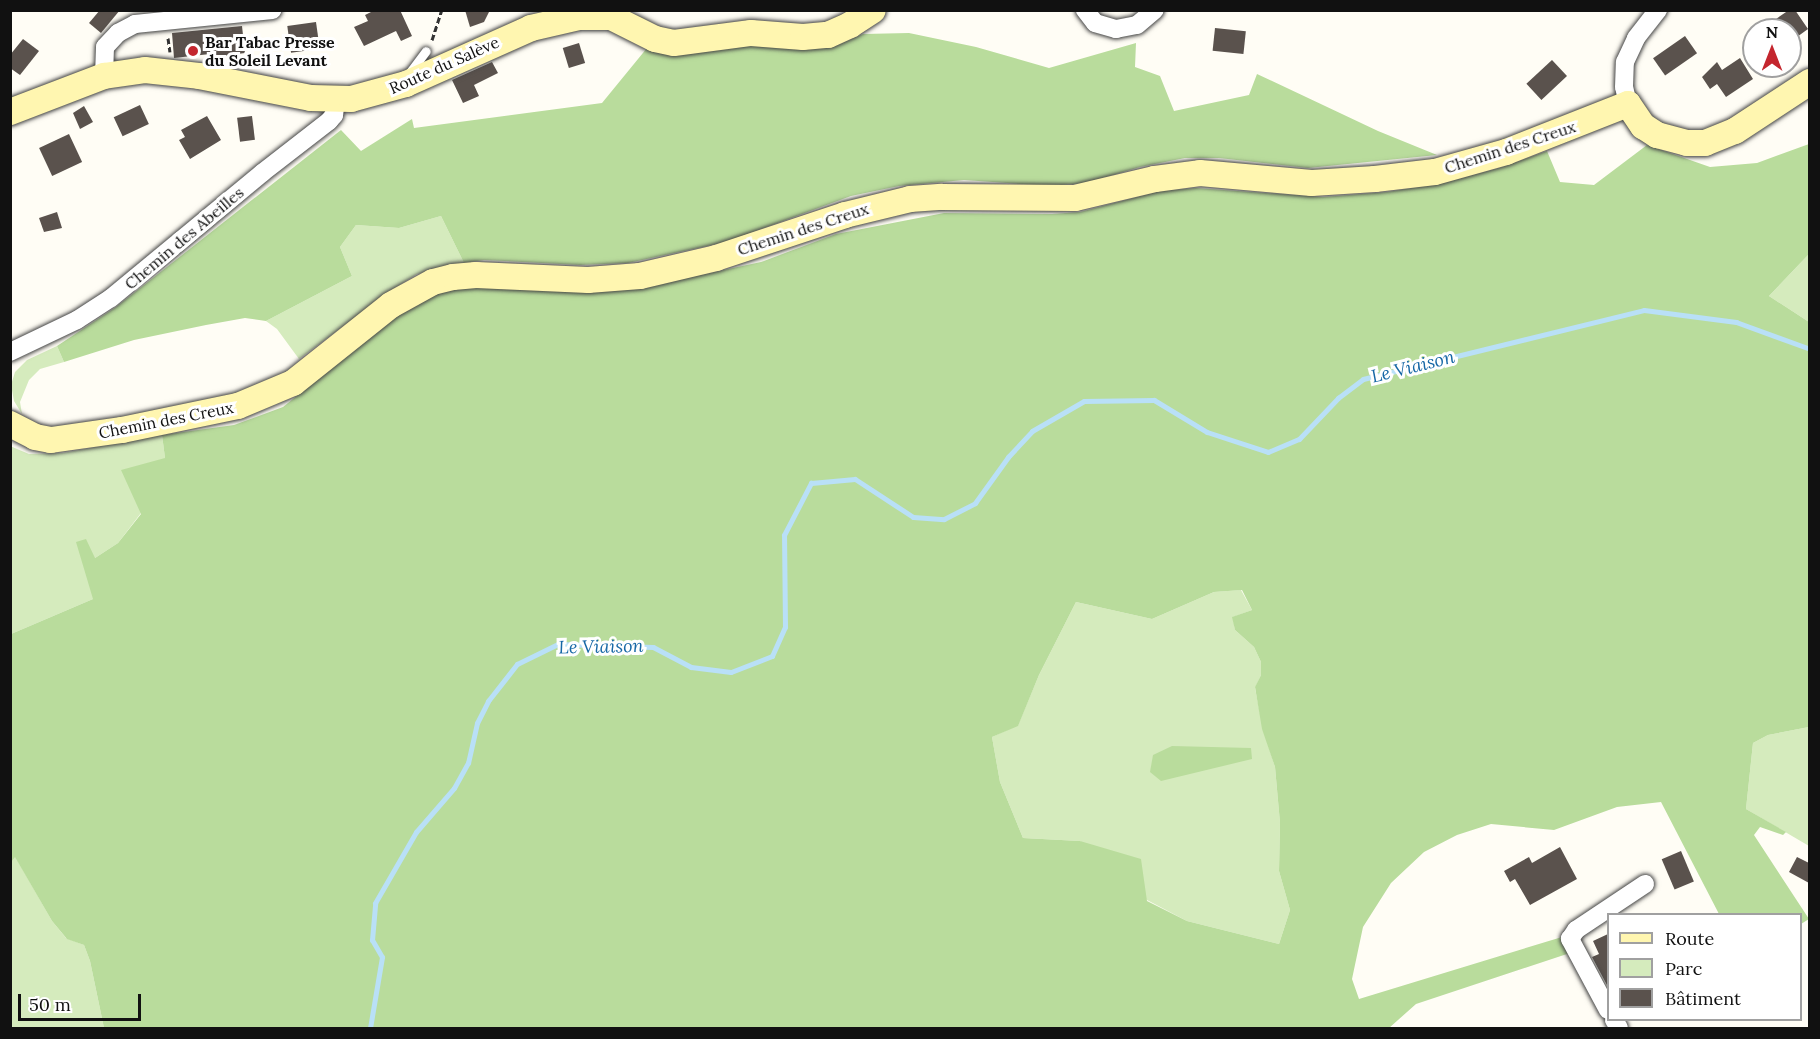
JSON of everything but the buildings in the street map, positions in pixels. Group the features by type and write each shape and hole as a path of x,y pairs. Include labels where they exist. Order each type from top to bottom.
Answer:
{"street":[{"path":"104,76 105,47 129,19 155,20 272,10"},
{"name":"Route du Salève","path":"10,112 104,76 135,70 163,71 303,97 336,100 365,97 406,84 512,36 579,17 611,17 655,39 674,43 751,33 821,36 839,31 873,10"},
{"path":"1085,10 1095,23 1116,29 1137,25 1155,10"},
{"path":"1658,10 1636,38 1625,62 1624,87 1628,104 1643,126 1657,135 1687,143 1705,143 1735,131 1809,82"},
{"name":"Chemin des Abeilles","path":"10,352 77,320 111,298 262,173 322,128 334,115 336,100"},
{"name":"Chemin des Creux","path":"10,424 35,437 51,440 163,423 238,406 293,383 391,305 433,282 453,278 476,275 588,280 640,276 716,258 845,214 910,199 942,196 1076,198 1155,178 1200,172 1312,183 1435,172 1506,152 1628,104"},
{"path":"1607,1008 1570,939 1576,930 1645,884"}],"lane":[{"path":"406,84 407,74 426,51"}],"path":[{"path":"426,51 436,32 442,10"},
{"path":"168,40 170,56"}],"green space":[{"path":"909,33 976,47 1049,68 1136,43 1135,67 1160,76 1174,111 1249,95 1257,74 1378,131 1437,155 1308,168 1219,158 1185,158 1140,167 1086,183 1049,186 964,180 899,186 851,196 726,242 628,263 580,265 484,260 464,263 441,216 399,228 356,225 340,247 352,276 266,321 245,318 206,325 134,340 64,362 57,346 116,307 341,130 361,151 412,119 414,128 602,103 647,48 692,54 731,44 835,46 863,34"},
{"path":"1809,144 1809,254 1769,296 1809,322 1809,727 1768,735 1753,743 1746,809 1786,832 1783,835 1760,827 1754,835 1809,919 1802,923 1802,913 1718,913 1661,802 1617,807 1554,830 1491,824 1457,835 1424,852 1391,883 1363,927 1352,979 1359,999 1562,937 1570,953 1416,1004 1389,1028 104,1028 90,961 84,945 67,939 52,921 15,857 11,862 11,634 93,599 76,542 86,539 95,558 118,543 141,514 121,470 165,458 162,435 234,425 283,407 400,313 428,295 452,288 644,287 761,262 836,234 944,213 1080,212 1160,191 1196,188 1323,197 1387,192 1443,183 1499,168 1547,151 1560,182 1594,185 1647,145 1710,167 1757,163","holes":["1242,590 1252,610 1232,617 1235,630 1254,647 1261,662 1261,675 1255,687 1262,729 1275,767 1280,823 1279,871 1290,910 1279,944 1187,921 1147,901 1141,859 1080,841 1023,838 1000,782 992,737 1018,726 1039,675 1076,602 1152,619 1214,592"]},
{"path":"441,216 464,263 417,274 393,289 299,359 277,329 266,321 352,276 340,247 356,225 399,228"},
{"path":"1809,254 1809,322 1769,296"},
{"path":"57,346 64,362 40,369 29,380 20,402 22,414 14,401 11,385 15,372 27,360"},
{"path":"162,435 165,458 141,513 118,543 95,558 93,599 11,634 10,446 29,454 63,453"},
{"path":"1241,590 1252,610 1233,617 1235,630 1254,647 1261,662 1261,675 1255,688 1263,729 1275,767 1280,823 1279,871 1290,910 1279,944 1187,921 1147,900 1080,841 1023,838 1000,782 992,737 1018,725 1039,675 1076,602 1152,619 1214,592"},
{"path":"1809,727 1809,846 1746,809 1753,743 1768,735"},
{"path":"1172,746 1251,748 1252,759 1161,781 1150,772 1153,755"},
{"path":"15,856 52,921 66,938 84,945 90,961 104,1028 11,1028 10,862"}],"waterway":[{"name":"Le Viaison","path":"370,1028 382,957 372,940 375,903 416,832 454,788 468,763 477,723 488,701 517,664 558,644 653,647 691,667 731,672 772,656 785,627 784,535 811,483 855,479 913,517 944,519 975,503 1008,457 1032,431 1084,401 1154,400 1207,432 1268,452 1299,439 1338,398 1363,379 1644,310 1736,322 1810,349"}],"place":[{"name":"Bar Tabac Presse du Soleil Levant","path":"193,51"}]}
